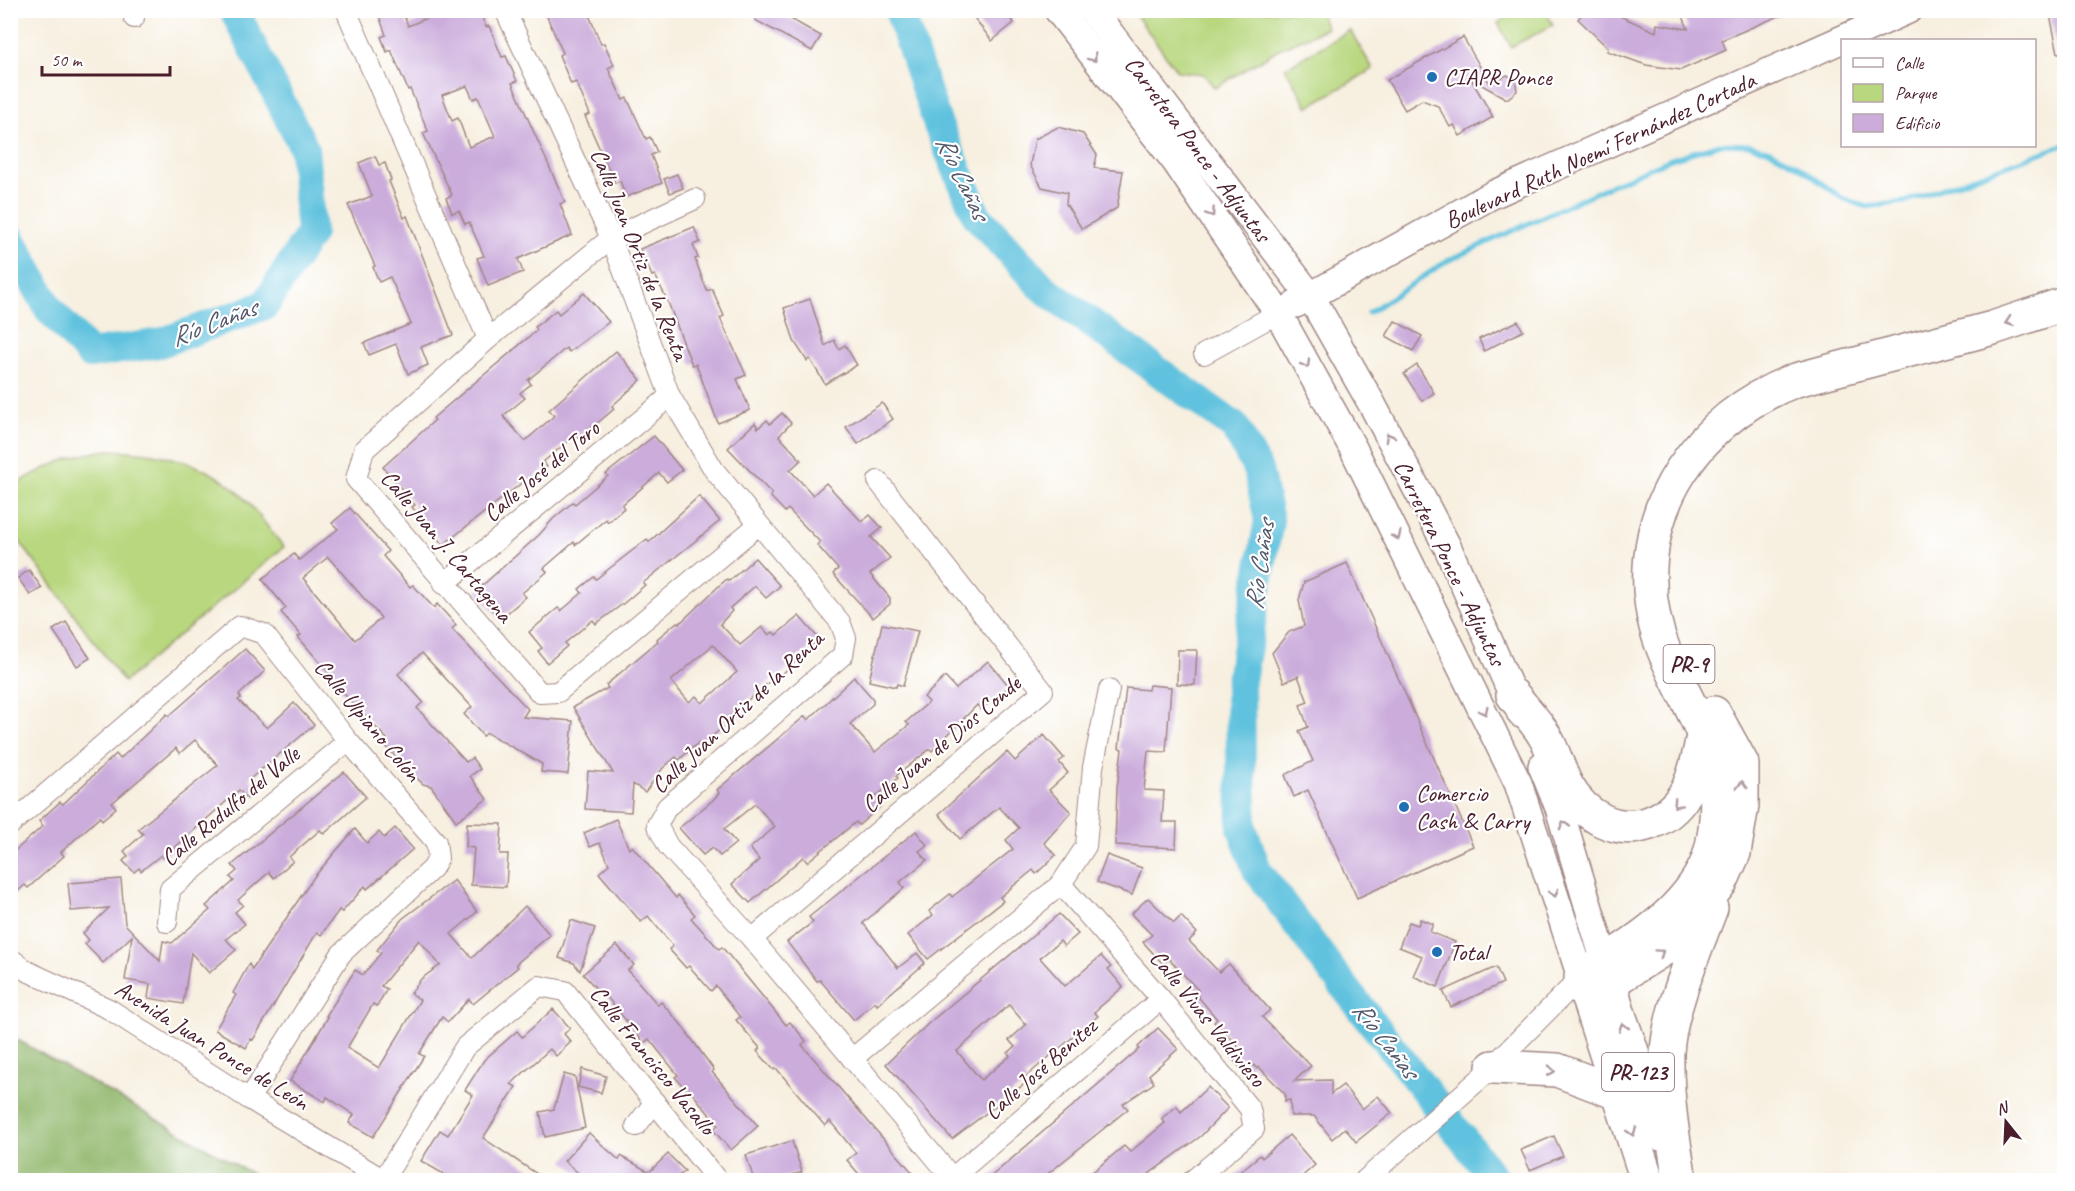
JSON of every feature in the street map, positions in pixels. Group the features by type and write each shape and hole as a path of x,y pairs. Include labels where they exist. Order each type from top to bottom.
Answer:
{"highway":[{"name":"PR-9","path":"1595,979 1672,944 1721,882 1734,853 1741,815 1742,764 1698,685 1671,625 1663,582 1667,538 1679,497 1710,455 1734,434 1790,403 1853,376 2064,303"},
{"name":"PR-9","path":"1853,376 2010,346 2064,327"},
{"path":"1595,979 1669,914 1704,871 1715,832 1718,799 1712,750 1664,652 1655,623 1650,593 1650,566 1653,541 1661,510 1674,482 1692,453 1711,432 1740,408 1767,391 1853,376"},
{"path":"1513,695 1545,735 1566,785 1578,802 1592,816 1614,825 1644,825 1660,819 1679,803 1689,789 1696,772 1704,731"},
{"path":"1680,1180 1669,1113 1667,1052 1683,988 1721,882"},
{"name":"Carretera Ponce - Adjuntas","path":"1595,979 1620,1094 1647,1180"},
{"name":"Carretera Ponce - Adjuntas","path":"1595,979 1680,1180"},
{"path":"1493,1067 1557,1070 1620,1094"}],"street":[{"path":"346,10 488,339"},
{"name":"Calle Juan Ortiz de la Renta","path":"505,10 611,238 670,396 714,470 840,622 846,638 843,655 667,807 657,825 668,846 752,939 953,1179"},
{"name":"Carretera Ponce - Adjuntas","path":"1058,10 1176,162 1278,313 1353,448 1518,783 1595,979"},
{"name":"Carretera Ponce - Adjuntas","path":"1092,10 1311,297 1373,406 1447,546 1513,695 1559,808 1595,979"},
{"name":"Boulevard Ruth Noemí Fernández Cortada","path":"1843,39 1908,10"},
{"name":"Boulevard Ruth Noemí Fernández Cortada","path":"1204,354 1311,297 1492,195 1841,40"},
{"name":"Calle Juan J. Cartagena","path":"695,199 611,238 488,339 364,450 356,479 540,693 558,692 758,525"},
{"name":"Calle José del Toro","path":"444,584 670,396"},
{"name":"Calle Juan de Dios Conde","path":"752,939 1042,691 878,481"},
{"name":"Calle Ulpiano Colón","path":"10,825 240,626 264,634 348,741 436,842 438,858 433,868 341,954 249,1099"},
{"path":"852,1059 1061,884 1086,846 1093,767 1109,690"},
{"name":"Calle Rodulfo del Valle","path":"167,922 170,890 348,741"},
{"name":"Calle Vivas Valdivieso","path":"1061,884 1161,999 1250,1109 1254,1129 1193,1180"},
{"name":"Avenida Juan Ponce de León","path":"10,958 27,971 109,1009 249,1099 384,1180"},
{"path":"1365,1180 1595,979"},
{"name":"Calle Francisco Vasallo","path":"384,1180 465,1047 539,986 565,991 717,1180"},
{"name":"Calle José Benítez","path":"953,1179 1161,999"},
{"path":"636,1126 655,1102"}],"green space":[{"path":"1545,10 1553,25 1511,47 1498,23 1504,19 1499,11"},
{"path":"1133,11 1319,11 1327,28 1277,50 1215,88 1203,74 1177,71"},
{"path":"1350,30 1373,69 1308,107 1285,68"},
{"path":"108,450 161,455 210,472 245,499 284,547 124,682 11,530 11,488 57,463"},
{"path":"11,1036 263,1180 11,1180"}],"building":[{"path":"377,10 402,10 408,26 446,10 479,10 486,27 489,26 502,57 506,56 517,81 512,83 565,202 560,204 572,235 518,259 523,272 488,286 477,258 484,256 469,222 465,224 459,211 452,213 446,198 452,195 423,133 428,131 410,89 408,90 391,50 387,52 381,37 386,35","holes":["467,86 473,99 478,97 495,136 469,147 458,118 452,121 442,95"]},
{"path":"544,10 587,10 601,44 604,43 614,65 608,68 623,100 627,98 646,139 650,137 657,152 651,155 662,183 626,197 620,181 615,183 585,116 590,114 576,82 571,84 559,55 563,53"},
{"path":"760,10 775,10 821,36 812,51 755,20"},
{"path":"968,10 1004,10 1014,23 992,41"},
{"path":"1586,10 1606,10 1656,32 1657,24 1688,29 1683,16 1696,10 1791,11 1722,40 1726,50 1681,70 1646,65 1607,51 1608,48 1578,19"},
{"path":"2049,10 2064,10 2064,53 2058,53"},
{"path":"1463,37 1490,84 1507,75 1515,79 1517,91 1507,99 1471,79 1493,117 1460,136 1454,125 1450,127 1438,106 1422,100 1405,110 1387,80"},
{"path":"1058,127 1083,134 1097,155 1094,168 1123,171 1117,208 1082,229 1066,204 1067,193 1042,187 1030,165 1035,139"},
{"path":"375,156 379,165 385,163 391,180 389,181 404,218 407,216 453,335 421,347 428,365 408,374 396,344 369,355 364,343 411,324 390,277 379,282 373,267 375,266 348,205 372,196 359,163"},
{"path":"677,174 683,188 670,193 664,179"},
{"path":"694,227 700,242 693,245 698,258 695,259 707,291 712,289 724,316 720,318 746,375 737,379 750,410 718,423 696,364 692,365 668,302 655,275 652,276 640,249"},
{"path":"584,293 609,322 569,352 566,348 528,380 531,384 520,393 525,398 503,416 525,441 554,416 549,410 616,351 641,380 612,406 614,409 601,420 575,440 572,438 543,462 547,467 526,485 523,482 443,545 412,507 415,505 383,467 435,420 433,418 537,330 535,327 556,310 559,314"},
{"path":"810,299 825,346 834,340 839,349 845,345 857,365 825,384 810,359 807,361 794,341 784,308"},
{"path":"1395,321 1422,336 1413,351 1386,336"},
{"path":"1518,321 1523,331 1484,351 1479,339"},
{"path":"1417,365 1434,393 1422,401 1404,374"},
{"path":"882,403 893,419 858,444 846,427"},
{"path":"782,413 791,423 779,436 801,460 790,470 813,495 826,483 862,522 870,515 882,528 871,537 890,558 870,574 890,598 890,604 873,618 833,574 838,569 817,545 820,542 788,509 785,512 770,496 772,494 728,448 755,423 758,428 767,420 770,424"},
{"path":"654,436 682,470 667,482 659,473 622,505 624,508 608,522 606,519 575,545 574,542 544,568 547,572 522,593 526,597 500,619 476,591 539,535 553,519 573,502 575,504 608,476 606,474"},
{"path":"699,496 720,521 643,583 645,585 624,603 596,624 593,620 565,643 567,646 547,663 538,651 542,648 529,632 558,608 561,611 582,593 579,589 594,577 596,579 647,539 649,542"},
{"path":"350,508 388,551 383,556 410,587 413,585 434,608 437,604 456,625 452,629 528,709 523,717 573,721 568,774 541,772 542,764 487,733 483,736 464,714 472,707 422,653 398,674 423,702 417,708 466,762 472,758 480,769 470,776 487,799 456,821 431,786 423,784 401,763 383,743 387,739 327,676 330,674 298,637 301,635 281,612 286,608 262,579 294,554 299,560 338,529 332,523","holes":["328,557 381,618 355,640 303,578"]},
{"path":"755,558 780,586 766,598 755,586 730,608 732,611 720,624 740,645 762,627 769,635 773,632 776,635 799,616 819,639 778,678 776,676 720,724 723,727 702,745 699,742 679,760 676,757 663,768 645,792 633,784 631,812 585,809 588,771 613,773 573,707 608,688 606,685 658,641 657,639 677,622 679,624 727,579 729,581","holes":["713,645 737,672 702,703 696,696 689,702 671,681"]},
{"path":"1347,563 1473,846 1357,898 1308,790 1294,797 1285,775 1313,761 1299,731 1308,727 1300,705 1308,702 1298,676 1284,682 1272,653 1289,632 1304,626 1299,600 1304,582"},
{"path":"29,570 42,588 30,595 18,578"},
{"path":"66,622 90,658 77,666 53,630"},
{"path":"882,624 918,631 903,686 897,684 896,687 869,681"},
{"path":"245,649 265,671 239,695 241,698 238,700 267,728 294,703 314,725 250,779 259,789 247,799 239,790 163,858 161,855 141,871 139,868 134,872 123,861 128,856 124,851 143,834 138,829 218,765 195,740 180,753 176,748 112,803 116,808 102,820 100,817 61,852 64,856 28,888 25,885 10,898 10,855 43,826 39,821 60,802 63,804 116,754 120,759 167,714 169,716"},
{"path":"1178,650 1197,650 1195,685 1177,684"},
{"path":"988,661 1009,686 981,710 977,705 932,751 930,749 896,776 898,778 874,798 881,806 859,825 856,822 807,862 803,857 750,903 732,884 759,860 750,848 775,827 755,804 724,829 736,843 720,856 712,848 703,855 679,828 713,800 719,793 717,790 805,716 808,720 854,677 873,699 873,704 850,724 875,752 909,725 906,722 929,702 924,697 945,677 956,689"},
{"path":"1149,685 1171,687 1166,752 1148,751 1144,790 1164,791 1162,822 1177,822 1176,848 1115,845 1117,788 1122,749 1119,748 1126,688 1148,690"},
{"path":"1044,735 1064,758 1059,762 1068,773 1049,790 1071,812 1044,843 1056,855 1036,874 1033,870 1000,897 1003,901 928,959 908,935 933,915 929,911 950,894 952,897 1013,849 1006,840 1019,828 999,807 960,839 939,814 1007,752 1015,761"},
{"path":"344,772 366,797 324,834 320,830 289,857 293,861 274,878 269,872 238,900 243,905 235,912 245,924 226,939 236,950 209,973 191,953 183,1004 148,998 150,984 125,980 132,936 103,963 85,944 89,940 83,933 109,908 71,911 68,883 121,879 125,924 160,961 163,941 172,943 210,910 206,906 234,881 230,877 237,871 232,865"},
{"path":"616,819 629,849 632,846 676,898 678,895 695,915 691,918 719,949 722,947 786,1025 790,1022 806,1041 802,1045 919,1180 864,1180 847,1160 856,1153 830,1121 825,1126 776,1068 774,1070 757,1051 760,1048 736,1020 740,1017 716,986 711,991 689,966 686,968 669,949 673,946 648,916 641,922 599,873 609,864 600,843 590,847 584,833"},
{"path":"467,823 502,824 500,854 508,854 506,887 471,885 474,848 466,847"},
{"path":"395,828 413,849 367,889 365,886 342,912 339,910 321,935 317,932 246,1048 215,1030 236,995 233,993 249,964 252,969 314,877 355,829 367,843 379,832 384,838"},
{"path":"916,831 927,845 919,851 927,860 900,882 904,888 863,923 898,968 917,953 925,963 877,1005 875,1002 854,1020 820,980 817,981 787,942 813,922 809,917"},
{"path":"1107,855 1142,868 1132,895 1097,882"},
{"path":"454,880 477,912 451,934 472,958 525,906 550,935 516,964 518,967 473,1004 469,999 448,1022 442,1017 419,1054 424,1056 373,1137 349,1123 354,1115 327,1097 325,1102 290,1081 355,970 363,975 381,953 377,950 402,919","holes":["419,940 440,965 421,979 411,993 420,1000 379,1068 347,1048 373,1004 377,1006 387,989 381,986"]},
{"path":"1148,898 1174,923 1181,916 1197,933 1189,941 1219,972 1229,964 1270,1010 1262,1017 1311,1066 1294,1081 1331,1080 1331,1094 1343,1085 1362,1109 1378,1096 1392,1113 1356,1142 1345,1128 1332,1139 1314,1116 1291,1116 1290,1100 1285,1101 1285,1094 1259,1067 1257,1069 1252,1063 1243,1071 1229,1055 1238,1046 1214,1022 1217,1019 1195,993 1198,990 1169,959 1163,964 1143,942 1152,935 1131,914"},
{"path":"1059,914 1078,934 1064,946 1060,941 1040,958 1065,986 1101,956 1111,967 1108,969 1123,987 1094,1012 1098,1016 1024,1078 1027,1082 952,1139 886,1064 930,1022","holes":["1009,1005 1026,1025 1009,1040 1015,1047 1008,1053 1010,1056 981,1080 957,1051"]},
{"path":"1420,919 1433,924 1430,932 1455,942 1438,987 1413,976 1422,956 1399,947 1409,922 1418,925"},
{"path":"571,920 595,928 580,971 574,963 559,958"},
{"path":"617,945 634,965 628,970 658,1005 661,1002 680,1023 714,1070 712,1072 758,1126 731,1150 713,1130 718,1125 689,1089 687,1091 675,1077 678,1075 649,1039 644,1043 603,992 601,994 583,974"},
{"path":"1496,967 1503,983 1451,1007 1443,991"},
{"path":"553,1009 570,1028 564,1034 571,1042 556,1056 550,1049 511,1084 516,1087 483,1138 546,1180 454,1180 421,1161 440,1130 448,1135 473,1095 465,1090 484,1060 517,1031 522,1037"},
{"path":"1158,1028 1178,1049 1149,1075 1154,1083 1123,1104 1128,1109 1040,1180 987,1180 1139,1049 1138,1047"},
{"path":"582,1069 606,1076 601,1093 578,1087"},
{"path":"564,1074 575,1077 585,1128 545,1137 540,1112 554,1109"},
{"path":"1208,1087 1228,1108 1201,1136 1149,1174 1154,1180 1083,1180 1124,1146 1130,1152 1165,1123 1161,1119 1177,1106 1181,1112"},
{"path":"589,1133 619,1160 621,1156 649,1172 668,1154 685,1171 675,1180 587,1180 564,1161"},
{"path":"1289,1135 1315,1165 1298,1180 1230,1180 1260,1155 1262,1158"},
{"path":"1554,1136 1563,1156 1530,1170 1521,1150"},
{"path":"792,1141 802,1172 775,1180 754,1180 746,1155"}],"waterway":[{"name":"Río Cañas","path":"10,237 49,309 90,354 160,343 265,305 311,233 304,148 234,10"},
{"name":"Río Cañas","path":"899,10 938,125 977,216 1043,288 1235,427 1258,470 1269,520 1240,686 1242,828 1257,870 1332,971 1495,1180"},
{"path":"1368,313 1447,261 1671,159 1720,144 1750,145 1770,151 1795,164 1842,198 1867,207 1904,202 2064,145"}],"place":[{"name":"CIAPR Ponce","path":"1432,77"},
{"name":"Comercio Cash & Carry","path":"1404,807"},
{"name":"Total","path":"1437,952"}]}
